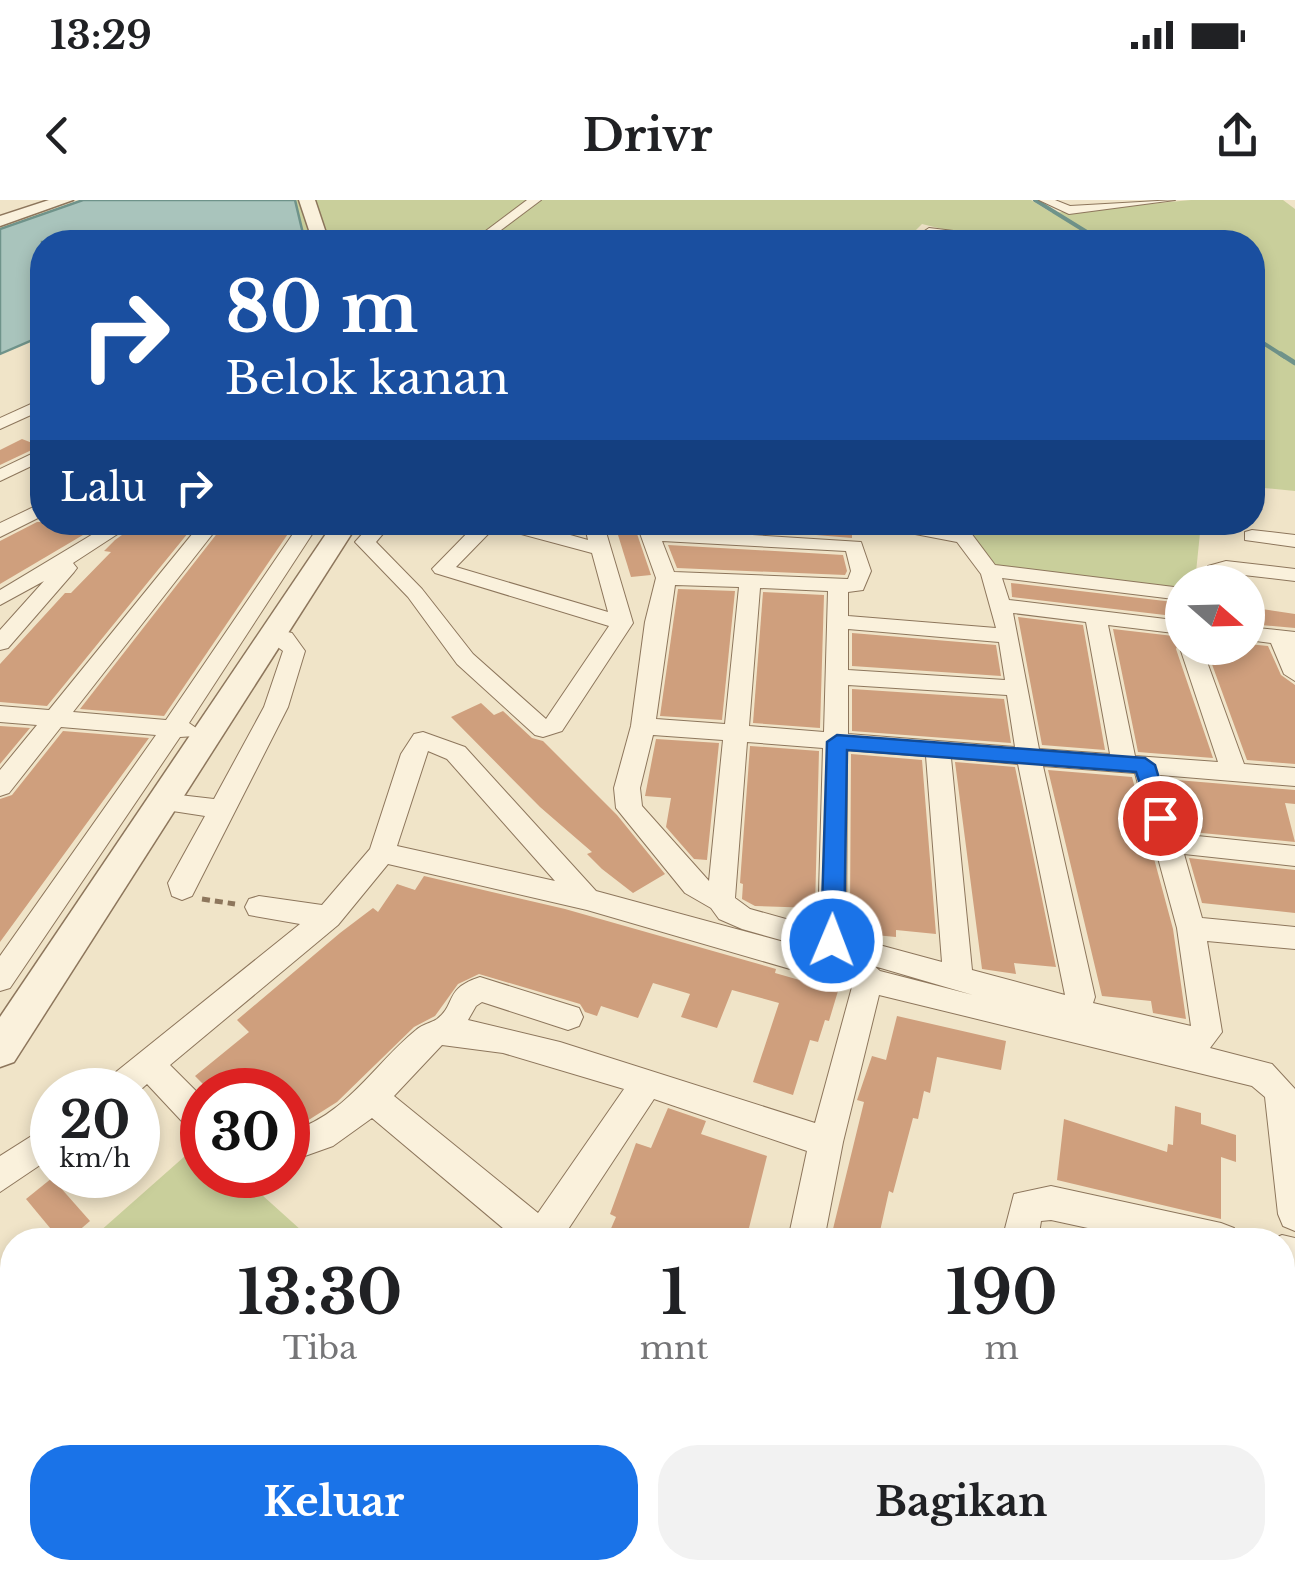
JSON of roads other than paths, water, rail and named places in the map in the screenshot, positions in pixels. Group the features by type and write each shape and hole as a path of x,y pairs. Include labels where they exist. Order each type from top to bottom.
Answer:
{"street":[{"path":"0,221 64,200"},
{"path":"307,200 317,230"},
{"path":"478,230 519,200"},
{"path":"494,230 536,200"},
{"path":"1046,200 1069,210 1169,200"},
{"path":"0,424 30,410"},
{"path":"0,476 30,460"},
{"path":"0,531 30,515"},
{"path":"0,599 106,535"},
{"path":"0,787 202,535"},
{"path":"415,594 475,535"},
{"path":"549,535 601,549"},
{"path":"342,540 415,594 465,659 543,729 554,724 622,622 597,535"},
{"path":"650,535 666,578 656,622 643,726 627,788 629,808 695,886 721,900 734,915 1075,1012 1199,1039 1207,1032 1191,928 1168,844 1134,764 1096,616"},
{"path":"666,578 838,586 856,586 860,580 854,546 728,535"},
{"path":"953,535 964,537 988,570 1009,636 1029,758 1080,997 1075,1012"},
{"path":"1252,536 1295,541"},
{"path":"0,1050 208,732 342,540"},
{"path":"0,979 174,729 342,540"},
{"path":"0,643 85,548"},
{"path":"442,569 622,622"},
{"path":"988,570 1165,592"},
{"path":"1265,572 1295,575"},
{"path":"721,900 750,582"},
{"path":"832,941 838,586"},
{"path":"1000,605 1165,625"},
{"path":"838,622 1009,636"},
{"path":"182,888 276,708 294,650 284,638 274,636"},
{"path":"1287,638 1295,674"},
{"path":"1197,665 1234,772"},
{"path":"837,677 1017,688"},
{"path":"0,714 208,732"},
{"path":"643,726 1295,777"},
{"path":"147,1068 328,918 382,854 413,754 423,740 456,753 587,899"},
{"path":"938,751 958,978"},
{"path":"162,802 222,809"},
{"path":"1168,844 1295,856"},
{"path":"382,854 587,899 942,1000 1260,1074 1280,1091 1290,1131 1295,1214"},
{"path":"259,907 328,918"},
{"path":"1191,928 1295,938"},
{"path":"808,1228 826,1142 869,977"},
{"path":"310,1142 372,1097 427,1040 449,1028 465,997 480,989 568,1017"},
{"path":"449,1028 646,1083 826,1142"},
{"path":"150,1066 180,1097"},
{"path":"547,1228 646,1083"},
{"path":"372,1097 527,1228"},
{"path":"0,1176 30,1154"},
{"path":"1022,1228 1026,1206 1051,1203 1166,1228"},
{"path":"1295,1322 1295,1578"}],"water":[{"path":"83,200 295,200 302,230 30,230 30,341 0,354 0,229"}],"waterway":[{"path":"1035,200 1084,230"},
{"path":"1265,344 1285,357"},
{"path":"1281,354 1295,363"}]}
